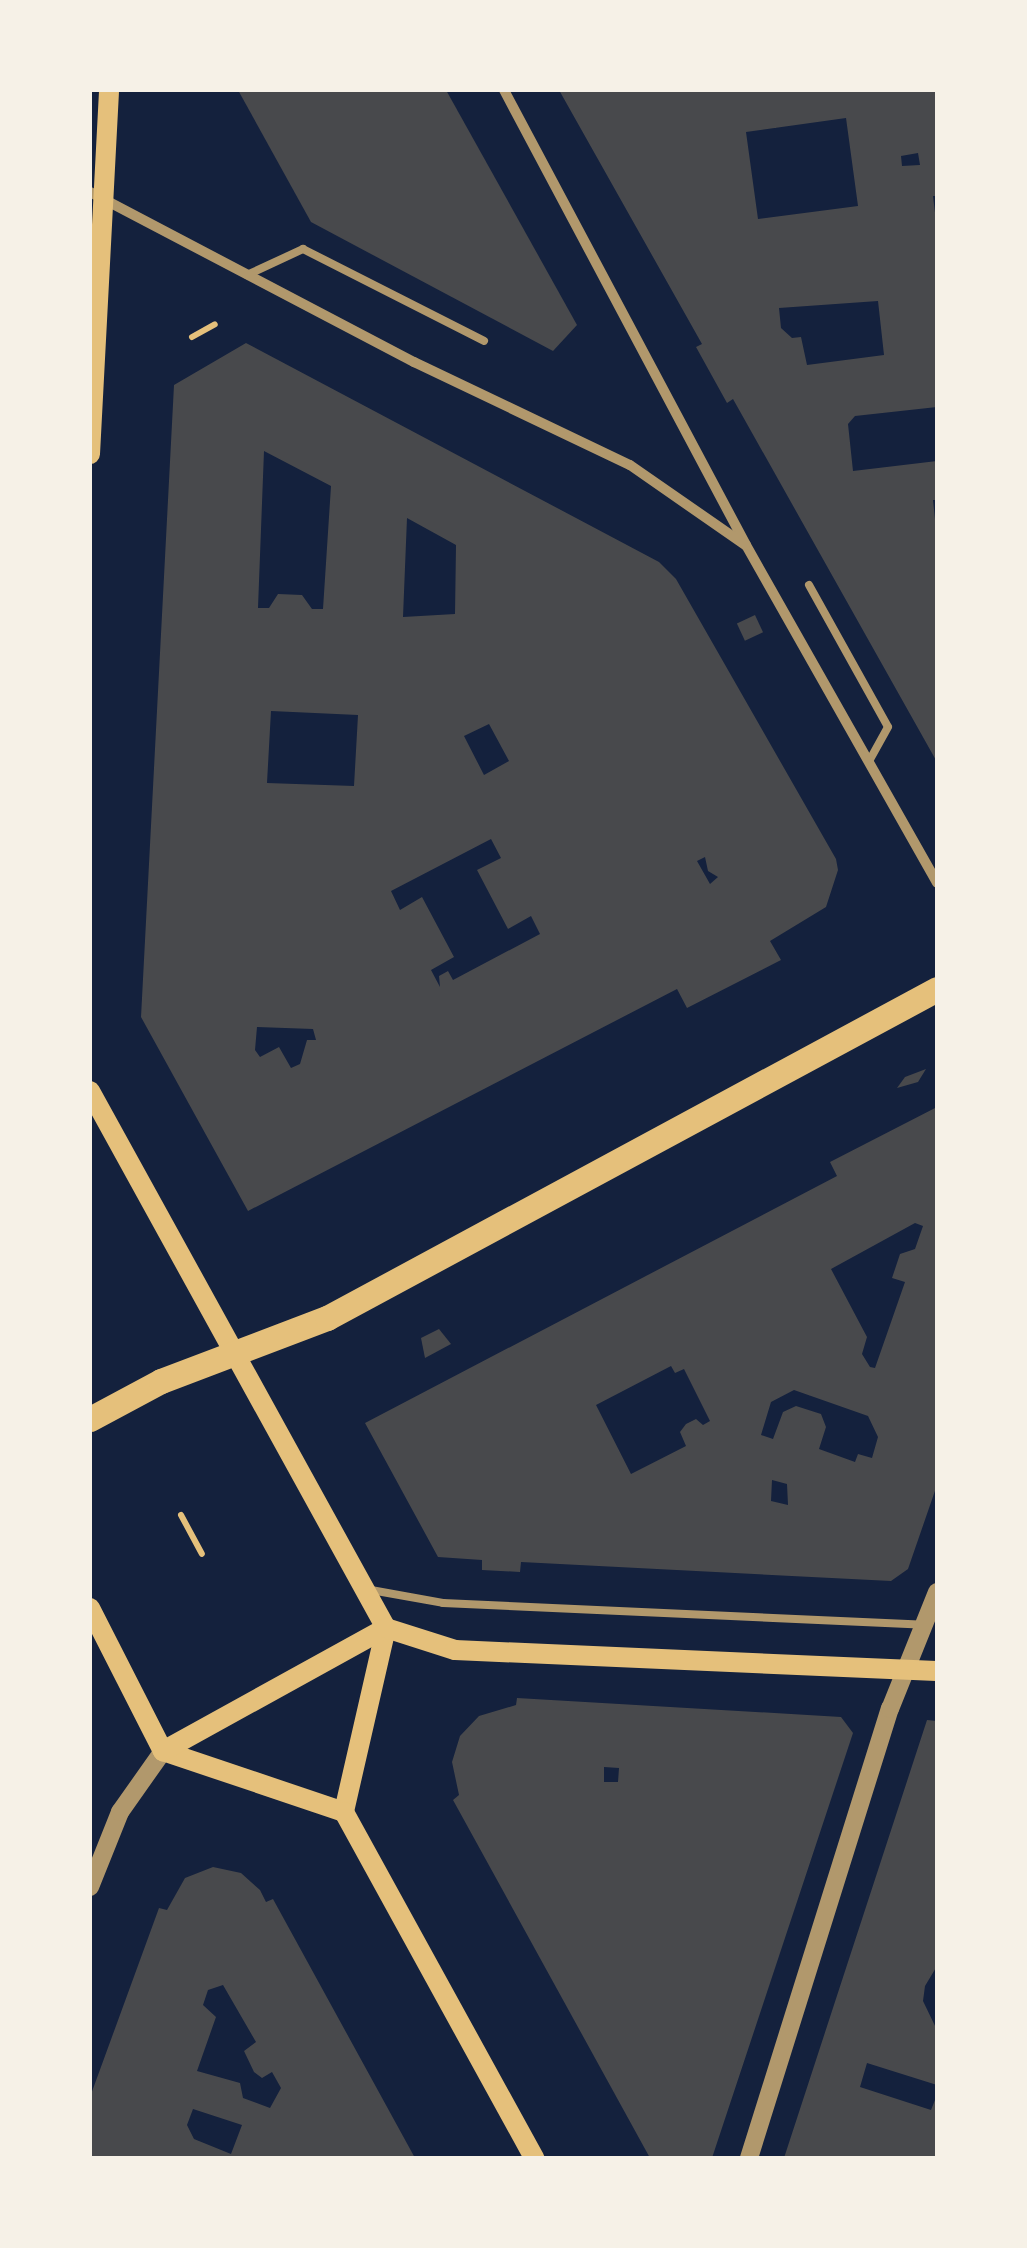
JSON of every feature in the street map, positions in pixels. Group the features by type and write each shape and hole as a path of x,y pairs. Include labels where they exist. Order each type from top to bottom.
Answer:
{"main road":[{"path":"90,454 96,195 109,90"},
{"path":"90,1419 161,1381 338,1312 937,989"},
{"path":"90,1091 386,1628 344,1812 534,2158"},
{"path":"90,1608 163,1751 344,1812"},
{"path":"163,1751 386,1628 455,1650 937,1672"}],"street":[{"path":"504,90 746,545 937,883"},
{"path":"96,195 414,362 630,465 746,545"},
{"path":"749,2158 907,1670 937,1592"},
{"path":"90,1888 120,1812 163,1751"}],"lane":[{"path":"247,274 302,249 484,342"},
{"path":"809,584 888,727 868,761"},
{"path":"364,1588 443,1603 924,1625"}],"path":[{"path":"192,337 216,324"},
{"path":"180,1516 202,1554"}],"building":[{"path":"238,90 446,90 577,325 553,351 311,222"},
{"path":"559,90 937,90 937,196 933,196 937,229 937,407 855,416 848,424 853,471 937,461 937,500 933,500 937,538 937,762 733,399 727,403 696,347 702,344","holes":["846,118 858,206 758,219 746,132","918,153 920,165 902,166 901,156","878,301 884,355 807,365 801,337 792,338 781,328 779,308"]},
{"path":"246,343 659,562 676,579 836,859 838,870 826,907 770,941 781,960 687,1008 677,989 248,1211 141,1017 174,385","holes":["264,451 331,486 323,609 312,609 302,595 278,594 269,608 258,608","407,518 456,545 455,614 403,617","271,711 358,715 354,786 267,783","489,724 509,761 484,775 464,736","491,839 501,858 477,870 508,929 531,916 540,934 453,980 448,971 439,976 440,987 431,970 454,957 422,897 400,910 391,891","705,857 708,871 718,877 710,884 697,861","257,1027 313,1029 316,1040 307,1040 300,1064 291,1068 279,1047 260,1057 255,1050"]},
{"path":"755,615 763,632 745,641 737,623"},
{"path":"926,1069 918,1082 897,1088 905,1077"},
{"path":"937,1107 937,1485 908,1569 891,1581 521,1562 520,1572 482,1570 482,1560 438,1557 365,1423 837,1176 830,1162","holes":["915,1223 923,1226 915,1249 900,1254 892,1278 905,1282 875,1368 862,1354 867,1337 831,1269","671,1366 675,1373 684,1369 710,1421 703,1425 696,1419 686,1424 680,1432 686,1446 631,1474 596,1405","794,1390 868,1416 878,1437 872,1458 858,1454 855,1462 819,1449 826,1427 821,1414 796,1406 783,1412 773,1439 761,1435 771,1402","772,1480 787,1484 788,1505 771,1501"]},
{"path":"439,1329 451,1344 425,1358 421,1338"},
{"path":"517,1698 841,1717 853,1733 712,2158 650,2158 453,1800 459,1795 452,1762 460,1736 479,1716 516,1705","holes":["604,1767 619,1768 618,1782 604,1782"]},
{"path":"927,1720 937,1721 937,1966 925,1986 923,2001 937,2030 937,2085 867,2063 860,2087 931,2110 937,2095 937,2158 784,2158"},
{"path":"213,1867 241,1873 260,1890 266,1902 273,1899 415,2158 90,2158 90,2097 159,1908 167,1910 185,1878","holes":["223,1985 256,2042 244,2051 254,2072 262,2078 272,2072 281,2088 270,2108 243,2098 240,2083 197,2071 216,2017 203,2005 208,1990","193,2109 242,2125 231,2154 194,2139 187,2125"]}]}
